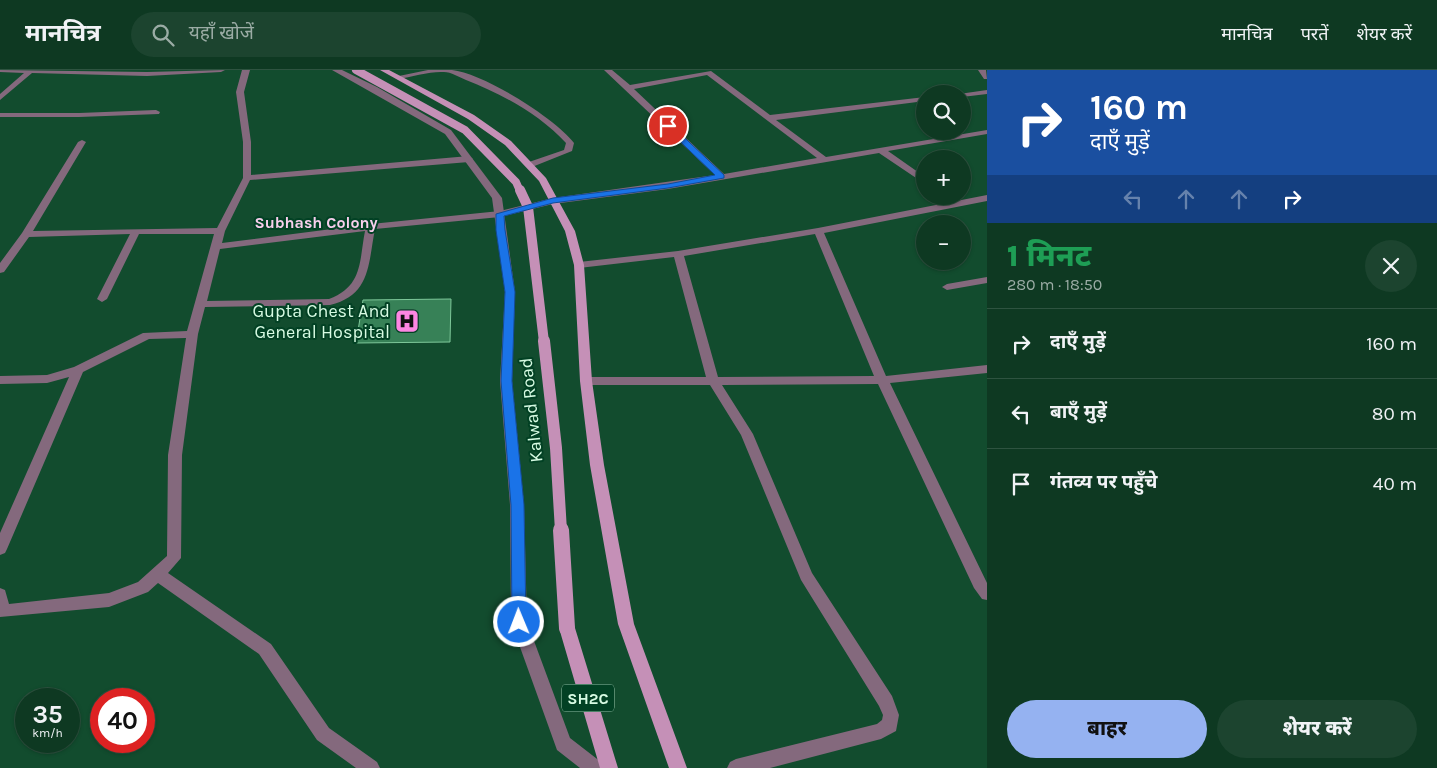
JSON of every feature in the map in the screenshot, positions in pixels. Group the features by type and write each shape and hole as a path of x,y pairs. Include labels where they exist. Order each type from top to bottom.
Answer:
{"main road":[{"name":"Kalwad Road","path":"356,70 466,130 516,182 528,207 556,448 568,628 609,768"},
{"path":"384,70 471,116 508,143 543,180 570,231 579,264 586,381 597,465 626,624 678,768"}],"street":[{"path":"0,70 147,74 221,70"},
{"path":"0,595 1,613 109,600 143,587 174,558 175,455 192,334 220,231 247,178 247,142 240,92 246,70"},
{"path":"336,70 374,89 448,132 497,198 510,292 506,381 517,505 519,622 563,744 595,768"},
{"path":"398,77 442,70"},
{"path":"446,70 461,74 499,92 540,116 566,136 570,143 568,151 528,165"},
{"path":"608,70 721,176"},
{"path":"982,70 987,78"},
{"path":"0,98 30,71"},
{"path":"628,88 711,71 824,158"},
{"path":"971,94 987,92"},
{"path":"770,118 916,100"},
{"path":"0,114 79,115 156,112"},
{"path":"216,246 500,214 553,201 668,186 824,158 987,132"},
{"path":"0,270 26,234 82,142"},
{"path":"881,150 916,175"},
{"path":"247,178 469,159"},
{"path":"971,201 987,198"},
{"path":"579,264 678,254 818,231 952,205"},
{"path":"199,304 330,302 344,296 355,288 360,278 371,228"},
{"path":"102,299 136,231"},
{"path":"26,234 220,231"},
{"path":"818,231 882,380 979,584 987,594"},
{"path":"678,254 713,380 746,434 806,576 886,702 891,715 890,725 881,731 736,768"},
{"path":"947,287 987,280"},
{"path":"0,380 47,379 78,370 147,336 192,334"},
{"path":"586,381 882,380 987,369"},
{"path":"0,549 78,370"},
{"path":"156,574 265,649 323,734 371,768"}],"building":[{"path":"451,299 450,342 356,343 363,300"}],"place":[{"name":"Gupta Chest And General Hospital","path":"407,321"}],"district":[{"name":"Subhash Colony","path":"316,222"}],"route":[{"path":"519,622 517,505 506,381 510,292 500,230 500,214 553,201 668,186 721,176 668,126"}]}
